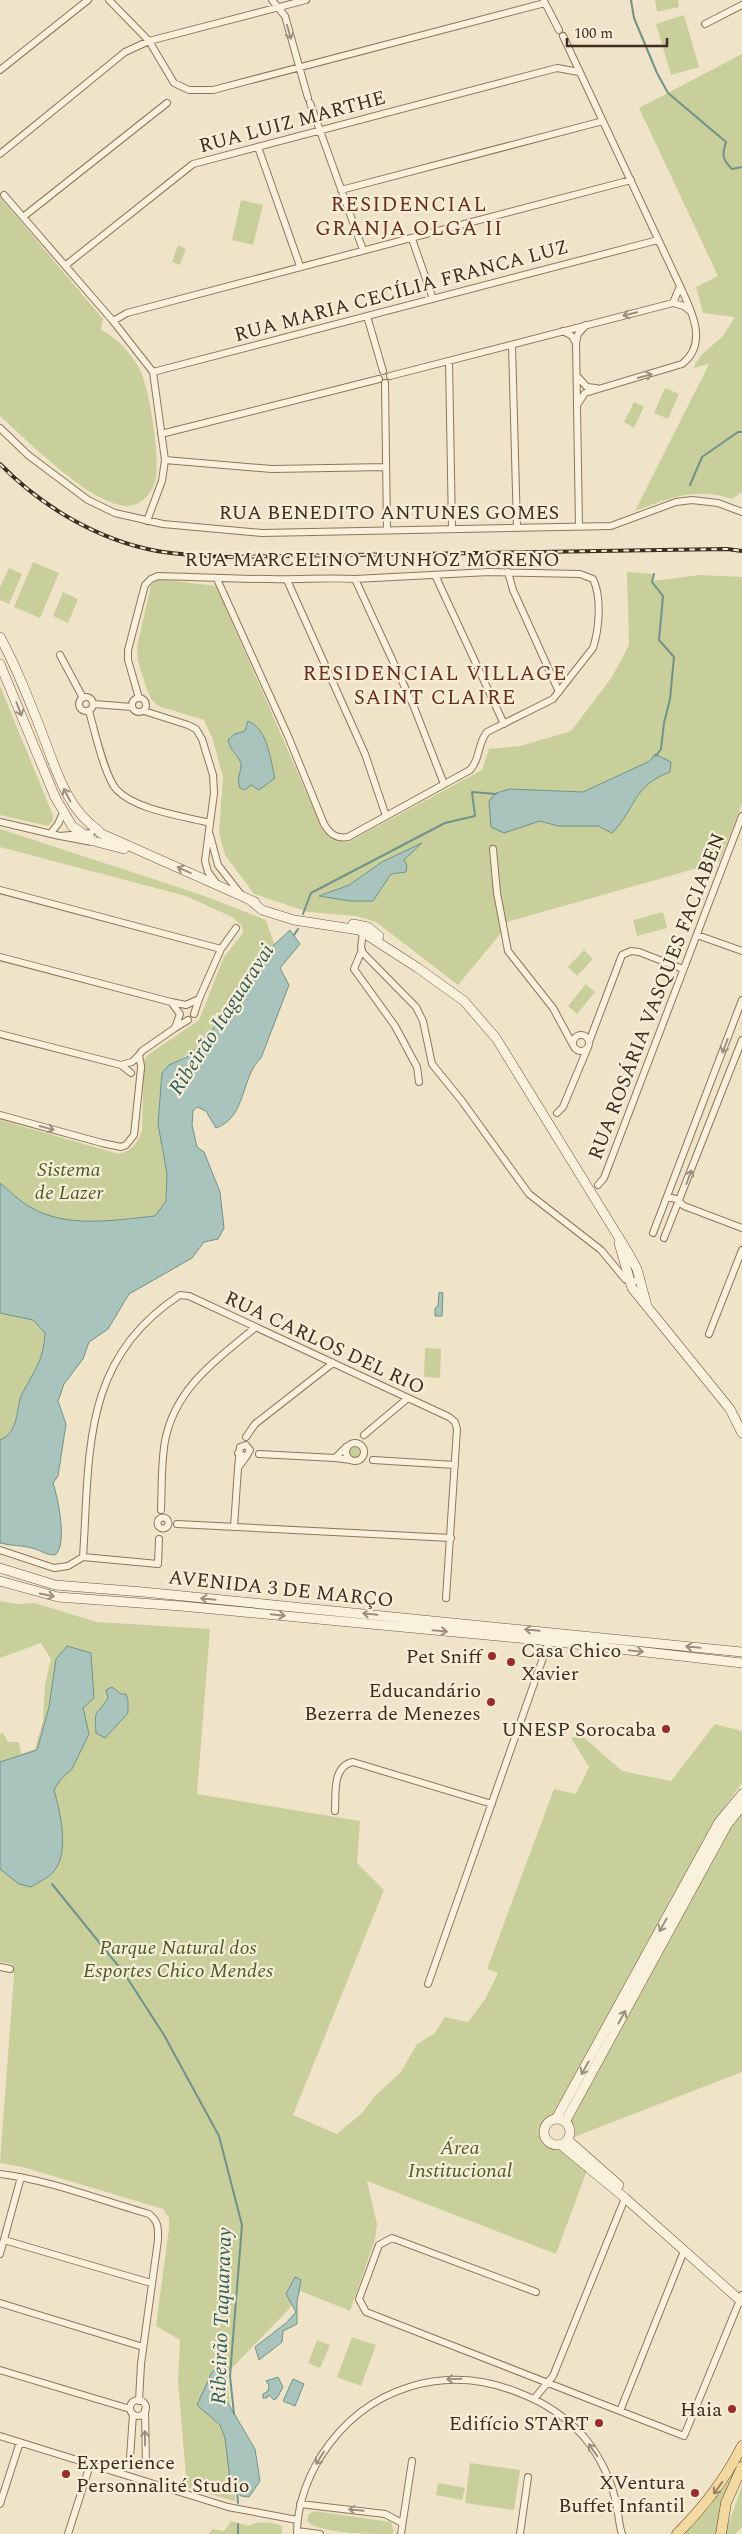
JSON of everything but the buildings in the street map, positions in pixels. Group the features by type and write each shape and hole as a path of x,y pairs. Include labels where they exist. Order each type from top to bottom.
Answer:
{"main road":[{"path":"677,2534 705,2506 719,2487 742,2446"},
{"path":"721,2534 726,2503 742,2466"}],"street":[{"path":"0,70 88,0"},
{"path":"109,0 149,41 174,83 189,90 212,90 544,2 573,57 680,286 692,313 697,339 686,360 675,367 598,388 585,393 577,404"},
{"path":"272,0 284,16 319,130 363,250"},
{"path":"0,154 125,52 149,41 306,0"},
{"path":"705,24 742,5"},
{"path":"557,68 573,57"},
{"path":"557,68 579,72"},
{"name":"RUA LUIZ MARTHE","path":"66,265 193,164 557,68"},
{"path":"23,217 167,103"},
{"path":"340,190 603,121"},
{"path":"258,147 300,266"},
{"path":"113,321 127,313 631,180"},
{"path":"4,195 66,265 153,372 165,460 162,481 146,520"},
{"path":"412,239 433,299"},
{"name":"RUA MARIA CECÍLIA FRANCA LUZ","path":"153,372 658,240"},
{"path":"673,303 680,286"},
{"path":"390,376 673,303 684,306 692,313"},
{"path":"367,316 383,371"},
{"path":"579,527 576,343 578,334 587,325"},
{"path":"563,331 572,336 576,343"},
{"path":"512,345 517,528"},
{"path":"449,361 452,529"},
{"path":"383,371 388,372 390,376 390,381 386,383 387,530"},
{"path":"379,380 379,373 383,371"},
{"path":"577,376 587,387 598,388"},
{"path":"161,434 379,380 386,383"},
{"name":"RUA BENEDITO ANTUNES GOMES","path":"0,428 28,455 88,500 115,513 146,520 230,532 611,526 676,502 692,500 718,503 742,512"},
{"path":"165,460 272,469 386,467"},
{"path":"217,579 288,736 324,824 334,836 341,838 348,837 470,770 479,756 481,739 487,732 546,704 559,692 513,590 508,572"},
{"name":"RUA MARCELINO MUNHOZ MORENO","path":"140,698 128,660 128,650 145,585 151,579 158,576 287,580 508,572 580,574 593,579 598,598 596,638 593,648 559,692"},
{"path":"435,575 504,724"},
{"path":"355,579 414,707 444,784"},
{"path":"287,580 365,754 386,816"},
{"path":"0,637 19,675 63,788 94,837"},
{"path":"60,655 83,698"},
{"path":"0,664 63,813 72,826 94,837 205,875 218,884 247,898"},
{"path":"83,698 90,698 94,704"},
{"path":"83,698 79,706 82,710 89,711"},
{"path":"132,708 134,700 140,698 146,703 144,711"},
{"path":"94,704 132,708 137,713 144,711 188,725 196,730 202,738 213,775 214,792 205,875"},
{"path":"89,711 94,704"},
{"path":"89,711 109,776 116,790 140,804 209,826"},
{"path":"50,834 58,824 63,813"},
{"name":"RUA ROSÁRIA VASQUES FACIABEN","path":"598,1185 604,1178 742,816"},
{"path":"0,822 60,836 94,837"},
{"path":"209,826 218,865 247,898 262,910 302,922 349,928 368,928 418,968"},
{"path":"60,836 94,837"},
{"path":"493,849 497,893 508,951 553,1008 574,1046 580,1064"},
{"path":"0,890 221,950"},
{"path":"131,1073 129,1067 142,1051 194,1014 221,950 236,928"},
{"path":"362,929 362,950 354,968 395,1026 417,1067 419,1082"},
{"path":"362,929 464,1001 496,1038 634,1264 647,1306"},
{"path":"697,935 742,951"},
{"path":"362,950 416,1006 422,1021 432,1064 462,1101 529,1194 601,1250 612,1261 730,1409 742,1433"},
{"path":"557,1113 562,1107 588,1045 618,961 626,952 639,952 683,969"},
{"path":"0,957 186,1005 192,1007 194,1014"},
{"path":"175,1028 181,1008 200,999"},
{"path":"654,1233 742,1000"},
{"path":"171,1002 184,1019 188,1020"},
{"path":"564,1026 570,1033 580,1036 588,1045"},
{"path":"574,1046 580,1036 594,1027"},
{"path":"0,1034 121,1065 131,1073 137,1074 141,1067"},
{"path":"664,1238 680,1205 742,1040"},
{"path":"574,1046 581,1051 588,1045"},
{"path":"0,1115 102,1143 121,1147 126,1146 134,1135 141,1067 139,1055"},
{"path":"121,1065 132,1062 138,1063 141,1067"},
{"path":"666,1200 742,1228 742,1234"},
{"path":"618,1237 629,1282"},
{"path":"709,1334 742,1250"},
{"path":"612,1261 634,1264"},
{"path":"629,1282 640,1280"},
{"name":"RUA CARLOS DEL RIO","path":"84,1557 90,1438 102,1389 116,1361 139,1329 180,1295 189,1296 449,1417 455,1422 457,1429 455,1465"},
{"path":"0,1550 54,1568 64,1567 84,1557 158,1564 159,1539 162,1526 164,1443 178,1404 198,1377 256,1327"},
{"path":"234,1528 239,1450 246,1437 255,1424 333,1363"},
{"path":"335,1458 408,1398"},
{"path":"354,1461 363,1457 364,1435"},
{"path":"238,1468 248,1453 246,1437"},
{"path":"350,1444 358,1443 373,1460"},
{"path":"350,1444 346,1455 354,1461"},
{"path":"239,1450 244,1445 248,1453"},
{"path":"239,1450 248,1453 335,1458 354,1461 373,1460 455,1465 446,1598"},
{"path":"161,1510 167,1519 177,1524"},
{"path":"162,1526 167,1519"},
{"path":"162,1526 177,1524 451,1538"},
{"name":"AVENIDA 3 DE MARÇO","path":"0,1568 26,1578 73,1588 143,1592 742,1652"},
{"name":"AVENIDA 3 DE MARÇO","path":"0,1581 58,1597 181,1606 549,1641 742,1663"},
{"path":"428,1984 549,1641 553,1635 562,1634"},
{"path":"335,1811 337,1778 340,1769 345,1763 353,1762 492,1804"},
{"path":"561,2120 720,1822 742,1794"},
{"path":"741,2298 564,2143 551,2144 547,2142 543,2132 547,2123 561,2120 727,1825 742,1806"},
{"path":"0,1967 10,1969"},
{"path":"561,2120 570,2130 564,2143"},
{"path":"564,2143 684,2251 741,2298"},
{"path":"0,2174 20,2177 149,2214 156,2220 158,2224 158,2240 143,2347 139,2401"},
{"path":"0,2254 20,2177"},
{"path":"534,2399 553,2376 625,2198"},
{"path":"536,2292 392,2238 379,2245 361,2288 360,2304 366,2312 684,2436 687,2434 741,2298"},
{"path":"4,2240 151,2283"},
{"path":"620,2411 684,2251"},
{"path":"0,2303 143,2347"},
{"path":"0,2370 140,2415 145,2410"},
{"path":"320,2534 297,2533 300,2504 314,2468 330,2442 351,2419 376,2401 391,2395 434,2380 462,2379 497,2384 534,2399 566,2420 584,2437 600,2460 617,2507 620,2532"},
{"path":"139,2401 143,2403 145,2410 146,2466"},
{"path":"130,2458 132,2403 139,2401"},
{"path":"0,2436 228,2507 297,2520"},
{"path":"0,2504 20,2442"},
{"path":"401,2534 412,2460"},
{"path":"68,2534 90,2464"},
{"path":"520,2534 528,2477"},
{"path":"300,2504 385,2514 402,2523"},
{"path":"392,2517 402,2512 405,2507"}],"green space":[{"path":"655,0 678,0 679,7 657,12"},
{"path":"684,15 699,67 671,75 656,24"},
{"path":"742,54 742,492 732,499 707,494 683,496 635,511 709,364 693,368 700,356 723,336 735,317 703,313 696,287 718,276 639,108"},
{"path":"0,197 103,319 101,330 124,347 140,370 151,409 157,458 153,487 144,499 135,505 125,506 110,502 94,494 59,469 0,416"},
{"path":"241,200 263,205 253,245 232,240"},
{"path":"178,245 186,249 180,265 172,262"},
{"path":"665,388 679,394 668,419 654,413"},
{"path":"634,402 644,407 634,428 624,422"},
{"path":"33,562 59,573 40,618 14,607"},
{"path":"9,568 22,574 9,604 0,600 0,587"},
{"path":"627,572 654,574 653,581 700,575 742,577 742,804 719,862 500,924 501,933 458,985 376,922 356,916 308,912 254,894 225,855 219,833 223,777 212,737 204,720 158,706 151,699 138,661 137,647 151,585 158,579 216,586 321,826 332,839 348,842 482,770 489,749 520,746 571,731 612,677 629,645"},
{"path":"63,592 78,599 68,623 53,616"},
{"path":"0,686 53,815 53,820 48,826 0,815"},
{"name":"Sistema de Lazer","path":"0,829 199,894 266,920 275,946 263,955 212,1032 186,1056 170,1065 161,1144 167,1174 166,1201 155,1216 107,1221 75,1221 60,1219 26,1205 0,1183 0,1120 119,1154 131,1148 138,1140 142,1131 144,1060 148,1055 199,1020 224,957 243,933 242,926 232,917 186,896 0,847"},
{"path":"663,912 667,928 637,936 633,920"},
{"path":"584,950 593,959 577,976 568,967"},
{"path":"586,984 595,992 577,1014 568,1006"},
{"path":"0,1313 33,1320 45,1333 43,1351 22,1394 14,1426 0,1440"},
{"path":"425,1348 441,1349 440,1378 424,1377"},
{"path":"355,1444 363,1452 355,1460 347,1452"},
{"path":"0,1601 17,1604 34,1603 97,1622 210,1629 197,1794 360,1821 357,1863 384,1890 293,2115 337,2134 362,2113 375,2096 401,2072 417,2044 434,2034 445,2017 468,2022 486,1998 498,1973 487,1969 554,1789 576,1794 589,1767 571,1738 581,1735 622,1771 671,1781 715,1724 742,1731 742,1783 720,1813 556,2116 541,2126 540,2133 543,2140 590,2162 556,2254 367,2181 377,2224 375,2240 350,2311 301,2291 289,2309 227,2373 233,2436 235,2501 187,2488 178,2382 180,2340 156,2326 169,2228 169,2218 163,2209 23,2167 0,2163 14,1975 12,1964 0,1962 0,1734 3,1733 8,1742 19,1742 21,1754 35,1749 43,1721 45,1684 51,1659 41,1643 0,1658"},
{"path":"742,1811 742,2072 574,2137 575,2126 569,2120 731,1827"},
{"path":"352,2337 376,2345 361,2386 337,2377"},
{"path":"317,2340 330,2345 320,2368 308,2363"},
{"path":"742,2453 742,2460 729,2485 718,2534 684,2534"},
{"path":"470,2463 520,2470 514,2510 465,2503"},
{"path":"438,2483 465,2488 462,2500 436,2495"},
{"path":"742,2485 742,2527 735,2534 725,2534"},
{"path":"314,2511 391,2522 394,2531 392,2534 373,2534 322,2529 307,2521 309,2514"},
{"path":"231,2521 248,2526 261,2522 274,2523 282,2526 282,2534 209,2534 212,2529 224,2531"}],"water":[{"path":"248,721 255,725 264,738 270,754 275,778 259,790 251,785 245,790 240,788 238,780 241,764 228,740 235,734 245,731"},
{"path":"655,754 671,762 670,772 648,784 641,791 612,833 598,826 558,826 540,821 504,833 491,827 489,801 496,793 510,789 583,792 650,761"},
{"path":"422,843 404,860 407,865 406,872 391,874 373,901 350,901 319,896 349,885 382,862"},
{"path":"290,930 300,944 280,968 289,985 261,1058 249,1076 238,1106 226,1123 216,1128 206,1111 197,1107 193,1111 192,1125 197,1147 204,1152 220,1192 224,1228 218,1239 204,1242 192,1258 129,1294 108,1329 89,1342 83,1359 64,1384 58,1401 66,1424 58,1476 53,1483 61,1521 59,1550 55,1555 52,1555 28,1547 0,1543 0,1440 14,1426 22,1394 43,1351 45,1333 33,1320 0,1313 0,1183 30,1207 60,1218 75,1221 107,1221 155,1216 166,1201 167,1174 158,1124 162,1073 169,1065 187,1057 207,1038 263,955"},
{"path":"439,1292 443,1293 442,1316 435,1316 435,1308 438,1306"},
{"path":"67,1646 91,1653 94,1698 83,1708 89,1734 72,1769 60,1780 54,1790 59,1809 63,1843 59,1863 49,1876 31,1887 19,1884 0,1869 0,1762 37,1750 49,1707 56,1659"},
{"path":"112,1687 121,1694 126,1694 128,1713 105,1738 96,1733 95,1719 108,1698 106,1690"},
{"path":"295,2277 301,2280 297,2302 297,2324 283,2331 282,2342 259,2360 255,2347 286,2323 296,2312 286,2294"},
{"path":"225,2362 225,2398 255,2449 260,2481 249,2497 241,2496 231,2488 225,2438 220,2425 197,2405 212,2372"},
{"path":"278,2377 283,2387 277,2398 274,2400 269,2395 267,2398 263,2398 263,2394 268,2391 269,2385 266,2381"},
{"path":"293,2379 304,2384 295,2406 283,2401"}],"waterway":[{"name":"Ribeirão Itaguaravai","path":"631,0 634,18 657,73 668,93 726,142 724,157 732,169 742,167"},
{"name":"Ribeirão Itaguaravai","path":"690,485 702,457 738,432 742,432"},
{"name":"Ribeirão Itaguaravai","path":"654,574 652,582 663,596 659,640 674,657 670,699 664,723 661,749 656,756"},
{"name":"Ribeirão Itaguaravai","path":"303,914 311,893 445,823 475,816 472,792 496,794"},
{"name":"Ribeirão Itaguaravai","path":"294,935 298,929"},
{"name":"Ribeirão Taquaravay","path":"52,1884 124,1973 164,2035 219,2136 242,2225 230,2376 234,2414"},
{"name":"Ribeirão Taquaravay","path":"237,2491 238,2503"},
{"name":"Ribeirão Taquaravay","path":"238,2524 238,2534"}],"railway":[{"path":"0,464 16,480 72,520 113,539 135,546 173,553 222,557 727,549 742,551"}],"place":[{"name":"Pet Sniff","path":"492,1656"},
{"name":"Casa Chico Xavier","path":"511,1662"},
{"name":"Educandário Bezerra de Menezes","path":"491,1702"},
{"name":"UNESP Sorocaba","path":"666,1729"},
{"name":"Haia","path":"732,2409"},
{"name":"Edifício START","path":"599,2423"},
{"name":"Experience Personnalité Studio","path":"66,2474"},
{"name":"XVentura Buffet Infantil","path":"695,2493"}],"district":[{"name":"RESIDENCIAL GRANJA OLGA II","path":"409,216"},
{"name":"RESIDENCIAL VILLAGE SAINT CLAIRE","path":"435,685"}],"park label":[{"name":"Parque Natural dos Esportes Chico Mendes","path":"178,1958"},
{"name":"Área Institucional","path":"460,2158"}]}
